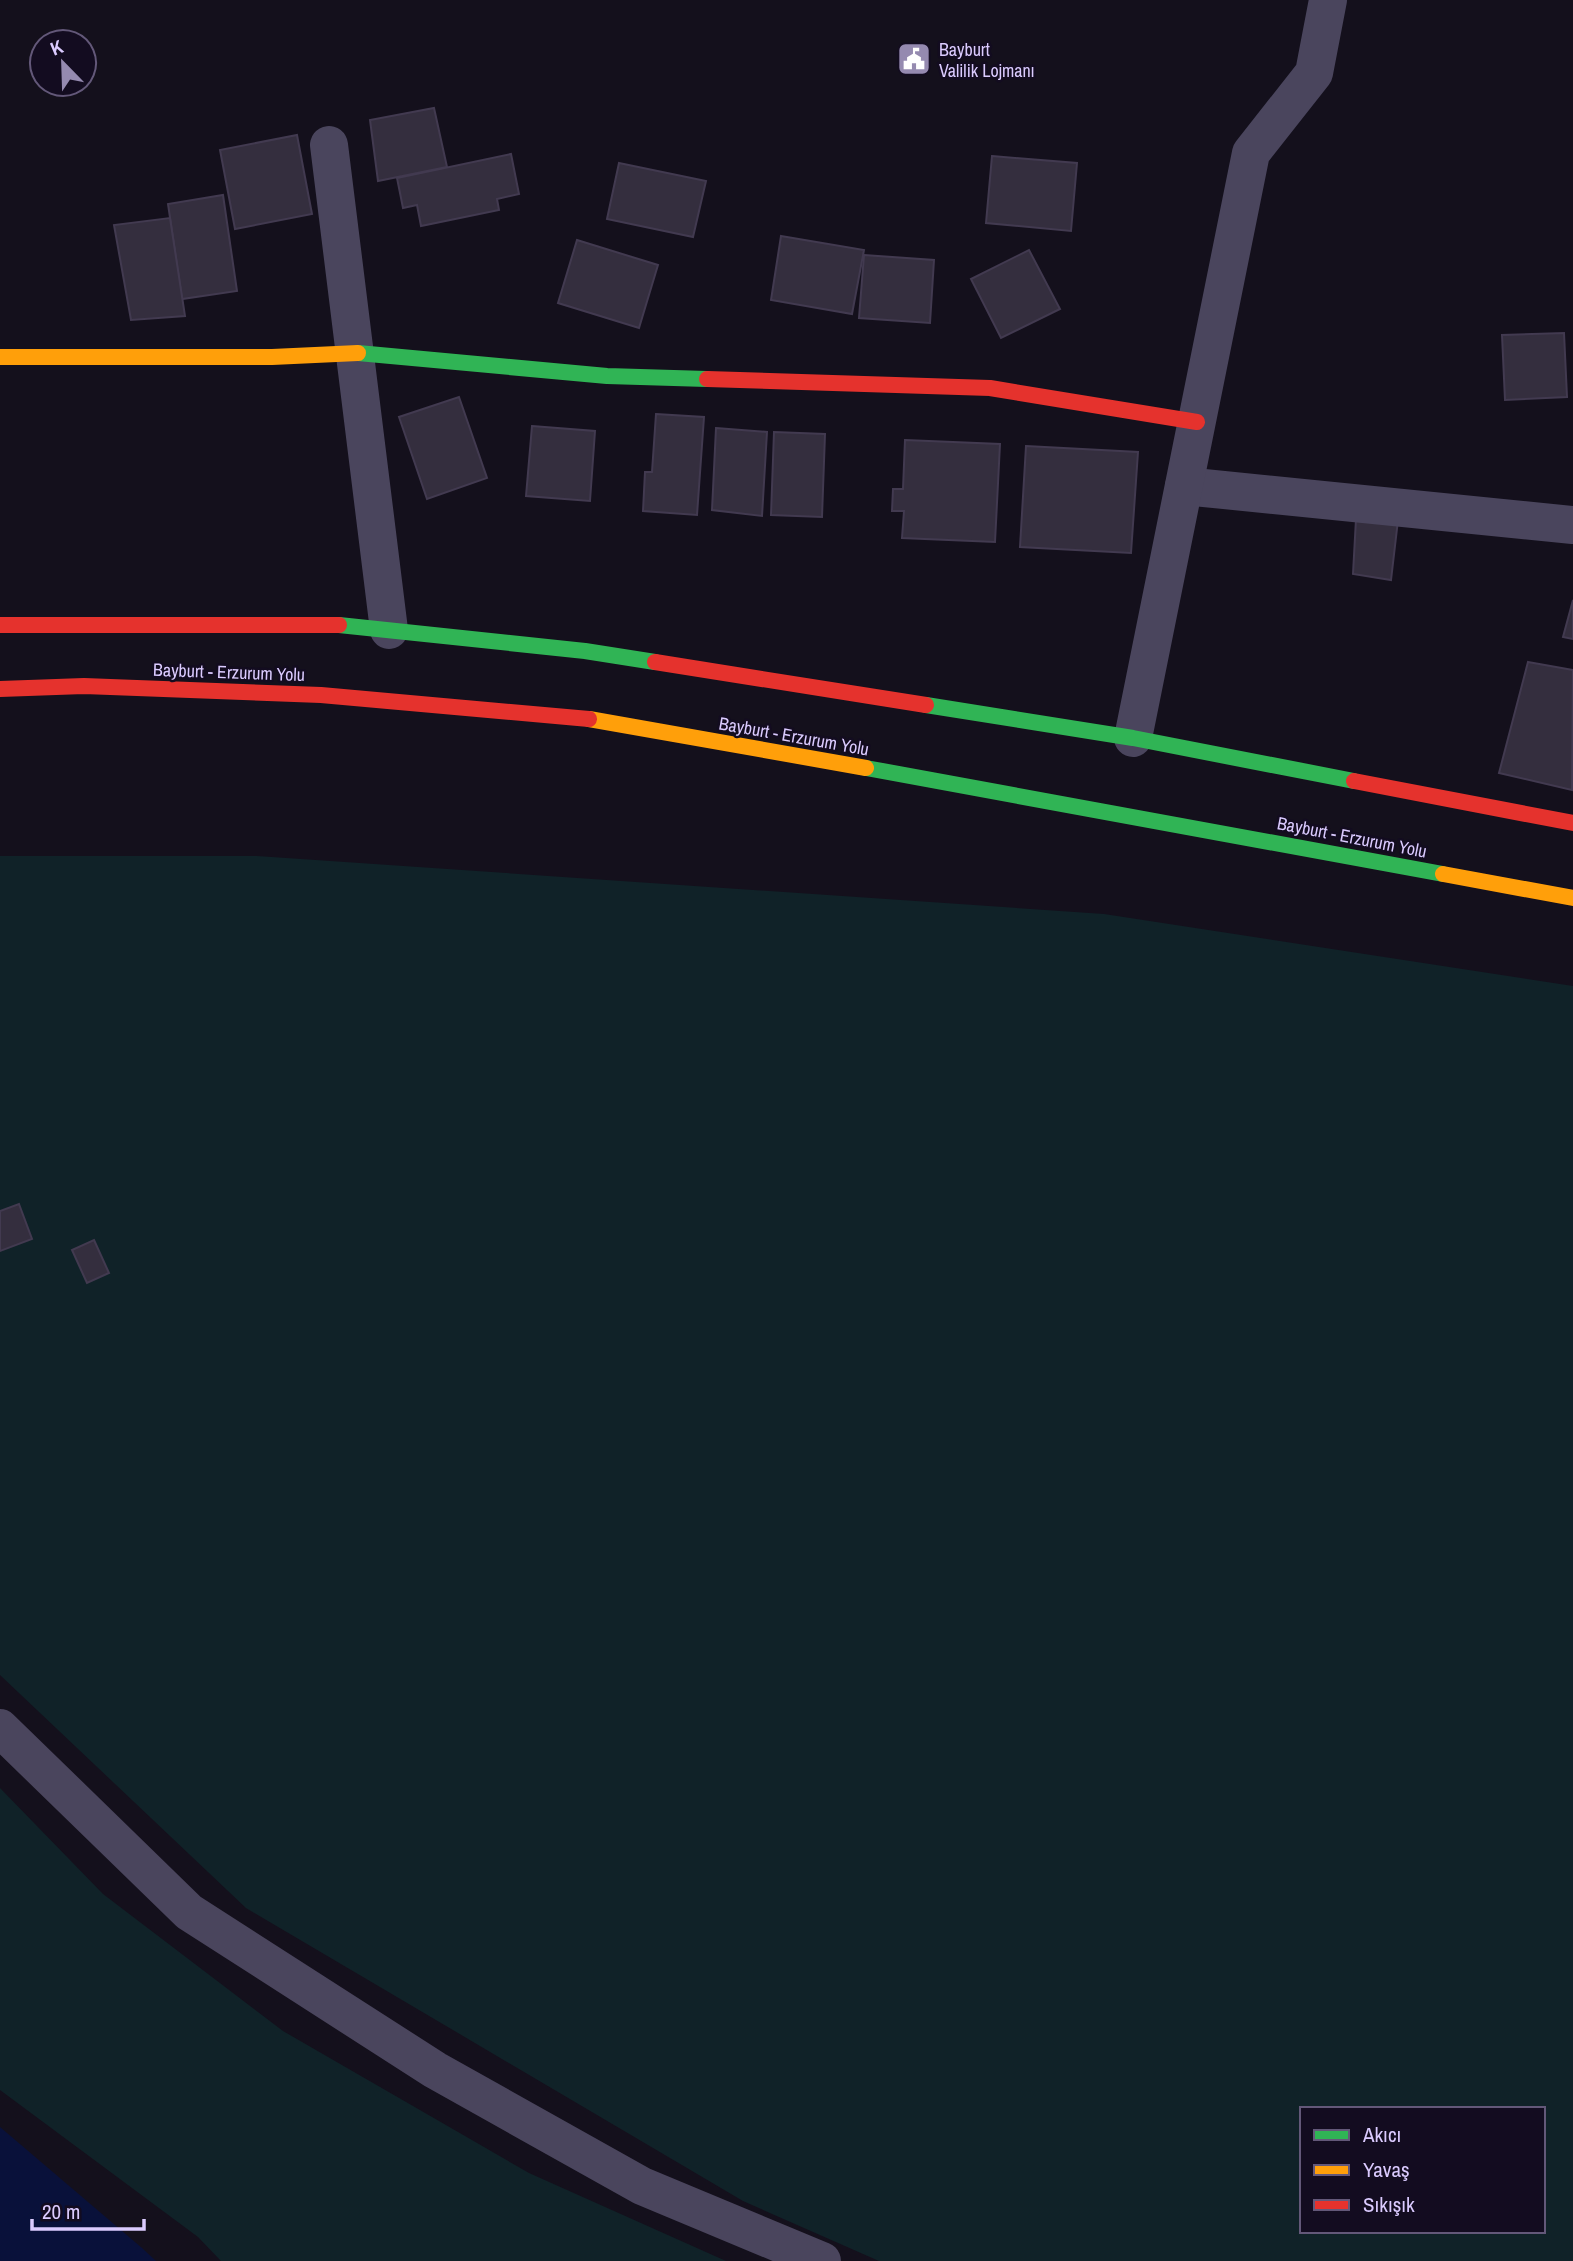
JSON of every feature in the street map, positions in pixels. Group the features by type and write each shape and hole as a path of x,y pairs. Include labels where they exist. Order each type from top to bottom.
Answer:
{"main road":[{"path":"0,357 272,357 354,353 607,376 990,388 1197,422"},
{"path":"0,625 328,624 585,651 1133,738 1573,824"},
{"name":"Bayburt - Erzurum Yolu","path":"0,689 84,686 321,695 574,716 1573,898"}],"street":[{"path":"1133,738 1251,153 1314,73 1328,0"},
{"path":"329,145 388,630"},
{"path":"1184,486 1573,525"},
{"path":"0,1728 189,1912 435,2070 642,2186 822,2261"}],"shaded area":[{"path":"0,856 257,856 1104,914 1573,986 1573,2261 879,2261 743,2201 246,1908 0,1675"},
{"path":"0,1788 103,1894 283,2031 529,2173 726,2261 221,2261 198,2237 0,2090"},
{"path":"0,2127 142,2248 156,2261 0,2261"}],"building":[{"path":"434,108 447,167 378,181 370,120"},
{"path":"297,135 312,214 235,229 220,150"},
{"path":"511,154 519,194 497,199 499,210 421,226 417,205 403,208 397,178"},
{"path":"992,156 1077,163 1071,231 986,223"},
{"path":"619,163 706,181 693,237 607,219"},
{"path":"223,195 237,291 182,299 168,204"},
{"path":"170,218 185,316 131,320 114,225"},
{"path":"781,236 864,250 852,314 771,300"},
{"path":"577,240 658,265 639,328 558,303"},
{"path":"1029,250 1060,309 1001,338 971,279"},
{"path":"864,255 934,260 930,323 859,318"},
{"path":"1564,333 1567,397 1505,400 1502,335"},
{"path":"459,397 487,478 427,499 399,417"},
{"path":"656,414 704,417 697,515 643,511 645,472 652,472"},
{"path":"532,426 595,431 590,501 526,496"},
{"path":"716,428 767,432 762,516 712,510"},
{"path":"774,432 825,434 822,517 771,515"},
{"path":"905,440 1000,444 995,542 902,538 904,511 892,511 893,489 903,489"},
{"path":"1026,446 1138,452 1131,553 1020,547"},
{"path":"1356,519 1398,520 1391,580 1353,574"},
{"path":"1573,600 1573,639 1563,637"},
{"path":"1528,662 1573,670 1572,790 1499,773"},
{"path":"19,1204 32,1239 0,1251 0,1211"},
{"path":"94,1240 109,1273 87,1283 72,1250"}],"traffic: fast":[{"path":"358,353 607,376 707,379"},
{"path":"339,625 585,651 655,662"},
{"path":"926,705 1133,738 1354,781"},
{"path":"866,768 1443,874"}],"traffic: slow":[{"path":"0,357 272,357 358,353"},
{"path":"589,719 866,768"},
{"path":"1443,874 1573,898"}],"traffic: jam":[{"path":"707,379 990,388 1197,422"},
{"path":"0,625 339,625"},
{"path":"655,662 926,705"},
{"path":"0,689 84,686 321,695 589,719"},
{"path":"1354,781 1573,823"}],"place":[{"name":"Bayburt Valilik Lojmanı","path":"914,59"}]}
